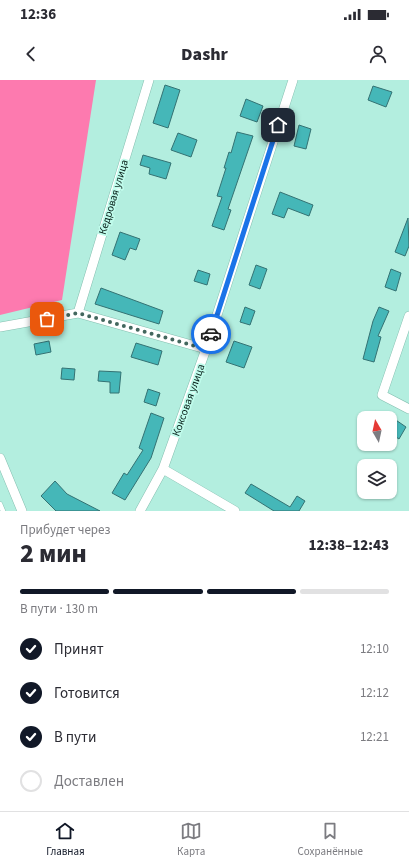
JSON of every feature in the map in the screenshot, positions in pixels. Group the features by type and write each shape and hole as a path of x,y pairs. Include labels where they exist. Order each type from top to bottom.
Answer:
{"street":[{"name":"Кедровая улица","path":"78,313 149,80"},
{"name":"Коксовая улица","path":"140,511 163,469 206,349 292,80"},
{"path":"0,327 78,313 206,349"},
{"path":"409,316 382,395 409,409"},
{"path":"0,458 22,511"},
{"path":"163,469 235,511"}],"lane":[{"path":"0,504 3,511"}],"shaded area":[{"path":"0,80 96,80 62,300 0,315"}],"building":[{"path":"165,85 180,90 168,128 153,123"},
{"path":"373,86 392,92 386,107 368,100"},
{"path":"246,99 263,106 257,122 240,116"},
{"path":"299,125 311,129 306,149 294,146"},
{"path":"237,132 253,136 228,209 231,210 224,230 212,226 222,197 217,196 226,168 224,168 229,152 231,153"},
{"path":"178,133 197,140 191,157 171,150"},
{"path":"143,155 171,163 166,179 149,174 150,168 140,165"},
{"path":"280,192 313,205 309,216 288,208 284,218 272,214"},
{"path":"408,218 409,246 405,256 395,252"},
{"path":"120,232 140,239 136,250 130,248 125,260 112,255"},
{"path":"256,265 267,269 260,289 249,285"},
{"path":"391,269 401,273 396,291 385,287"},
{"path":"198,270 210,274 207,285 194,281"},
{"path":"101,288 163,311 159,324 95,304"},
{"path":"245,307 255,311 250,325 240,322"},
{"path":"379,307 389,311 378,336 381,337 374,362 363,359 373,321"},
{"path":"49,341 51,352 36,355 34,344"},
{"path":"234,341 252,347 244,368 226,362"},
{"path":"136,343 162,351 158,365 131,357"},
{"path":"62,368 75,369 74,380 61,379"},
{"path":"99,371 121,372 119,393 110,393 110,382 98,381"},
{"path":"148,389 160,393 156,406 144,402"},
{"path":"151,413 164,418 151,458 125,500 112,493 124,473 127,475 143,450 139,448"},
{"path":"397,421 406,427 399,439 397,438"},
{"path":"55,481 67,494 100,511 56,511 41,496"},
{"path":"251,484 290,507 297,496 305,501 299,511 274,511 245,493"}],"way so far":[{"path":"47,319 78,313 206,349 211,334"}],"route":[{"path":"211,334 278,125"}]}
